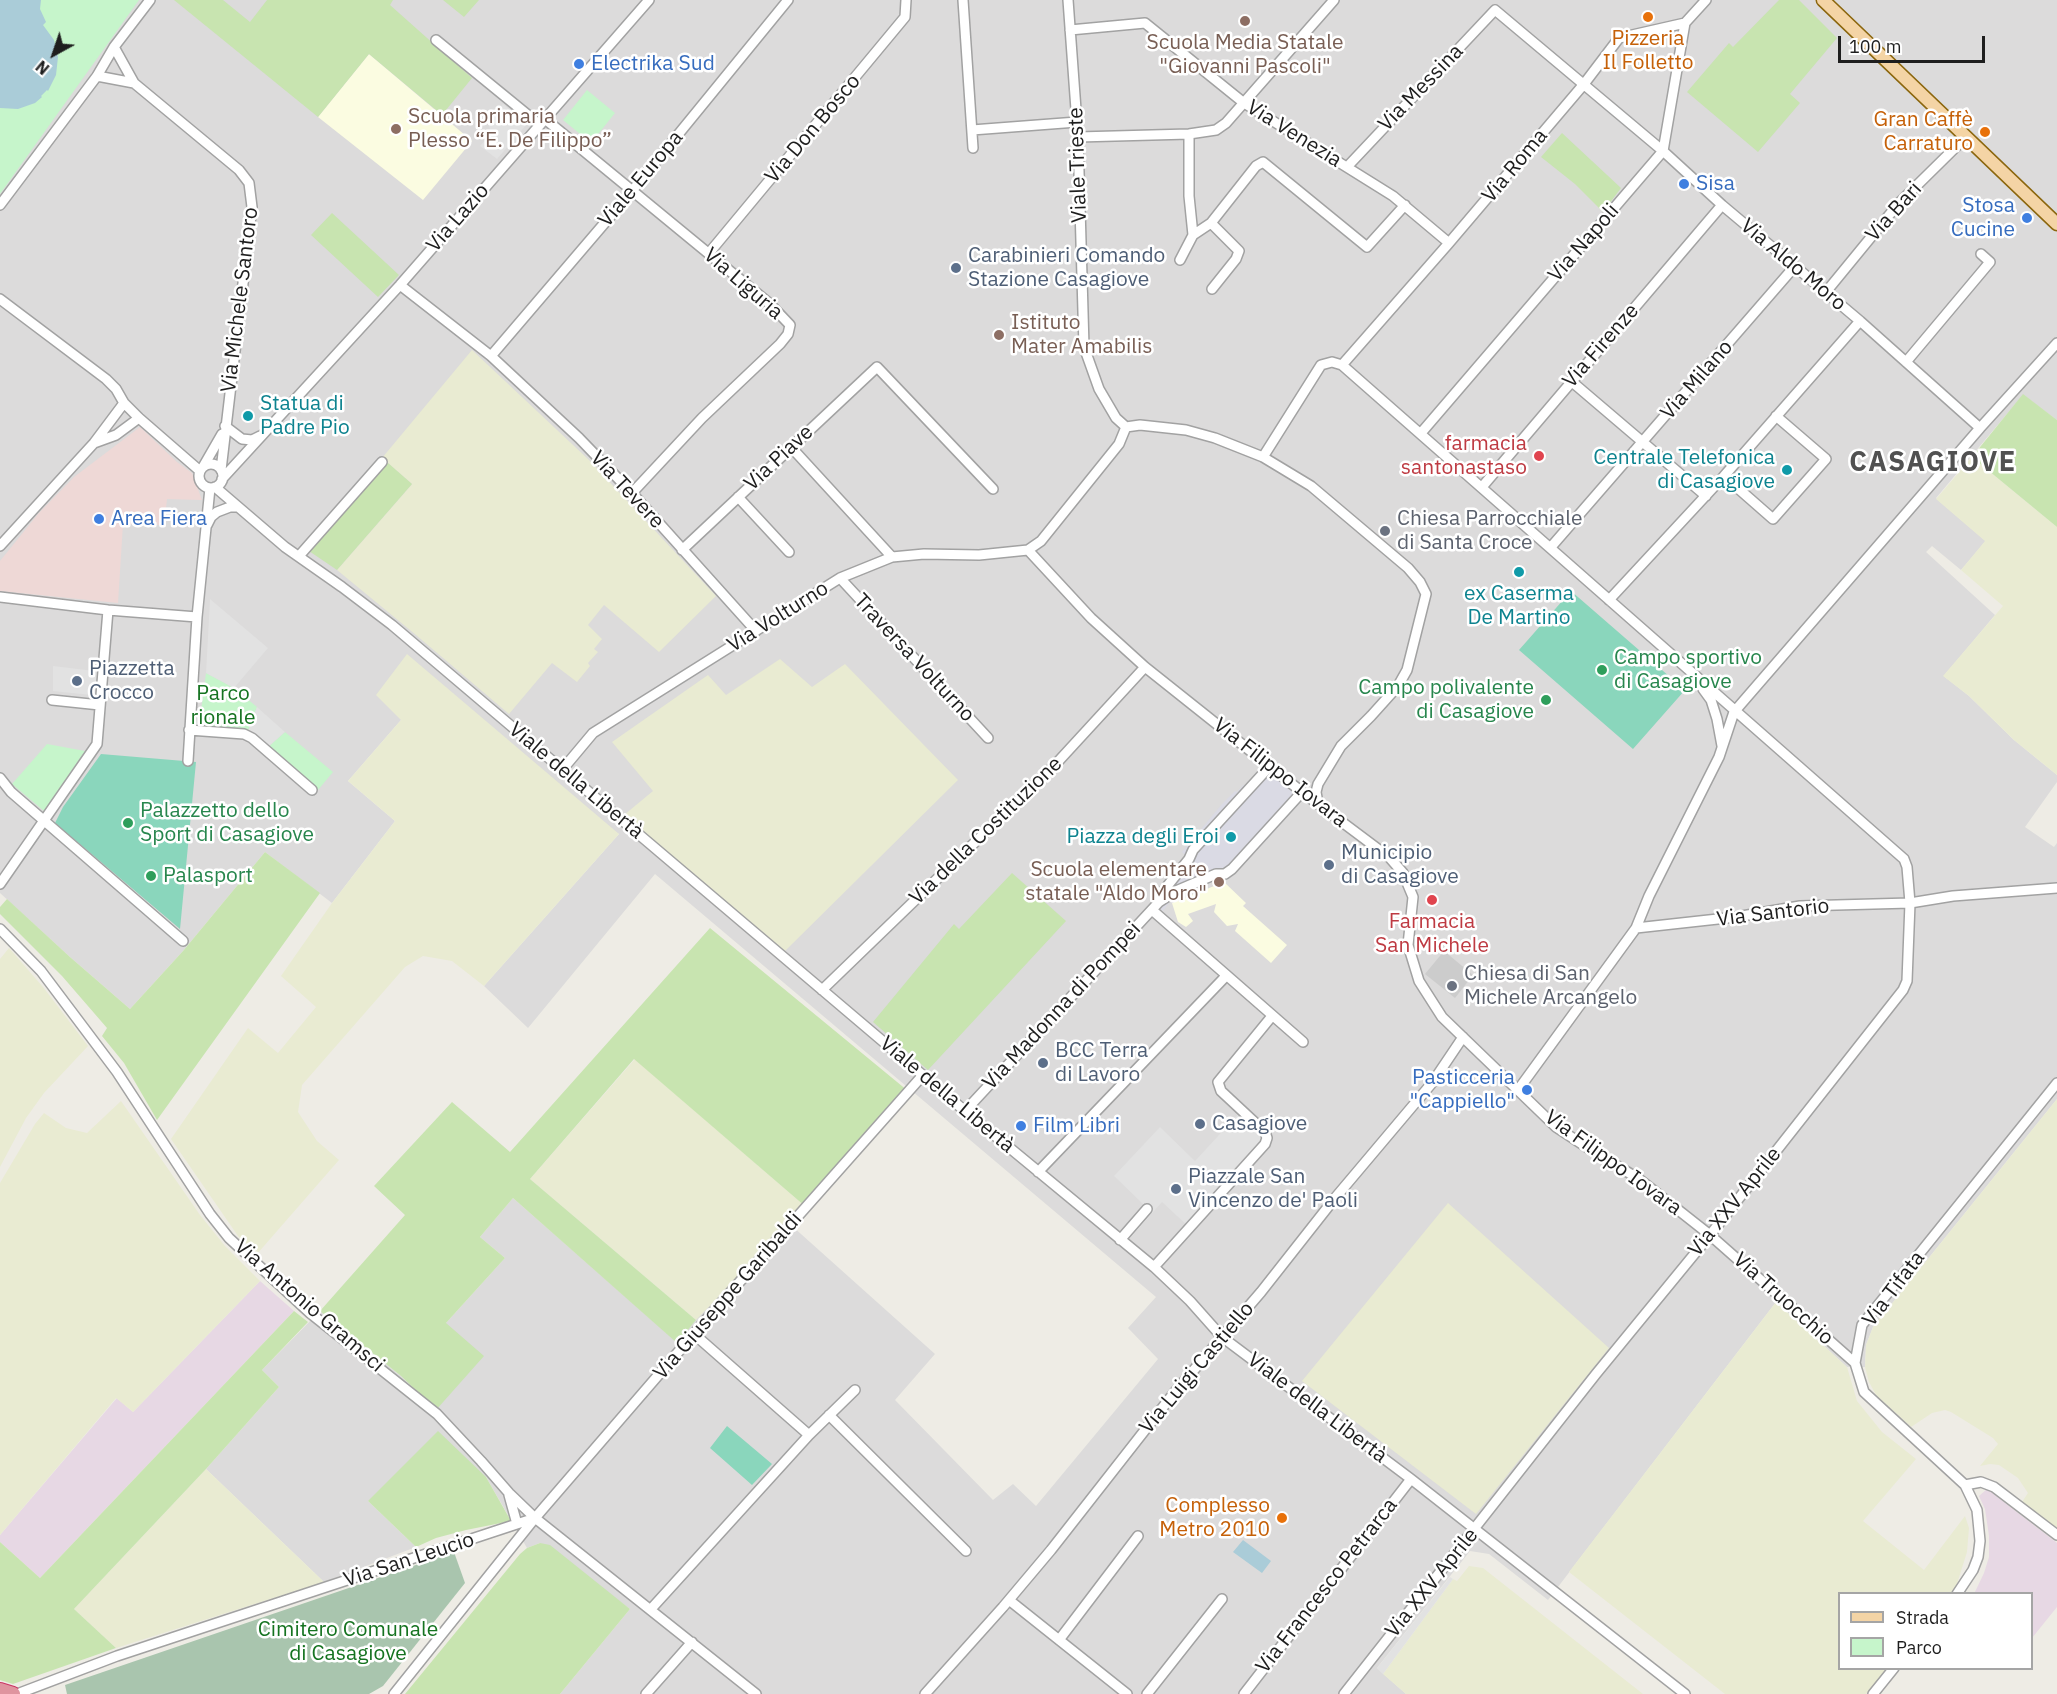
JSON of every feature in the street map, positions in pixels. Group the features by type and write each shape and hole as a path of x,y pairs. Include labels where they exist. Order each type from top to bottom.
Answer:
{"highway":[{"path":"0,1690 15,1694"}],"main road":[{"path":"1822,0 2057,224"}],"street":[{"path":"0,205 97,76 114,47 150,0"},
{"name":"Via Lazio","path":"217,481 265,434 400,285 649,0"},
{"name":"Viale Europa","path":"491,356 632,190 788,0"},
{"name":"Via Don Bosco","path":"709,253 905,17 906,0"},
{"path":"963,0 973,148"},
{"name":"Viale Trieste","path":"1068,0 1078,137 1084,347 1099,389 1116,418 1126,427"},
{"path":"1078,137 1189,134 1216,130 1226,123 1334,0"},
{"path":"1663,151 1685,23 1706,0"},
{"name":"Via Aldo Moro","path":"1495,10 1663,151 1722,205 1860,321 1980,428"},
{"name":"Via Messina","path":"1347,167 1495,10"},
{"name":"Via Venezia","path":"1070,30 1144,23 1244,103 1393,196 1449,243"},
{"name":"Via Roma","path":"1342,365 1584,84 1619,38 1685,23"},
{"name":"Via Liguria","path":"436,40 542,122 588,154 770,304 790,325 788,334 780,344 702,418 632,493"},
{"name":"Via Michele Santoro","path":"114,47 134,83 239,170 249,183 252,207 225,426 217,481 206,528 197,617 188,761"},
{"name":"Via Michele Santoro","path":"97,76 134,83"},
{"path":"972,130 1077,122"},
{"path":"1189,134 1189,196 1193,235"},
{"name":"Via Bari","path":"1826,292 1899,203 1966,137"},
{"name":"Via Napoli","path":"1420,433 1663,151"},
{"path":"1180,260 1193,235 1211,223 1256,166 1263,162 1367,247 1405,205"},
{"name":"Via Firenze","path":"1482,487 1722,205"},
{"path":"1211,223 1239,251 1236,259 1212,289"},
{"path":"1906,362 1990,262 1981,254"},
{"name":"Via Milano","path":"1551,547 1795,266"},
{"name":"Via Tevere","path":"400,285 491,356 579,438 632,493 756,631"},
{"name":"Viale della Libertà","path":"0,299 106,379 139,418 186,459 202,469 201,482 217,481 238,507 265,531 392,625 965,1111 1154,1267 1222,1336 1411,1479 1685,1694"},
{"path":"1609,600 1724,476 1860,321"},
{"path":"1518,1090 1636,928 1649,896 1719,757 1734,712 1980,428 2057,343"},
{"path":"1263,457 1321,365 1332,362 1342,365 1551,547 1693,675 1711,700 1718,719 1722,746"},
{"name":"Via Piave","path":"682,550 877,367 993,489"},
{"path":"1571,381 1706,496"},
{"path":"0,546 94,443 124,403"},
{"path":"1724,476 1773,519 1826,459 1776,416"},
{"path":"94,443 116,435 139,418"},
{"path":"1028,550 1041,541 1119,444 1126,427 1140,425 1186,430 1215,438 1263,457 1311,486 1408,568 1420,582 1426,594 1407,670 1398,686 1341,746 1318,784 1316,792 1318,803"},
{"path":"225,426 242,439 252,440 265,434"},
{"name":"Via Michele Santoro","path":"202,469 209,454 217,446 225,426"},
{"path":"791,447 892,557"},
{"path":"186,459 198,459 209,454"},
{"path":"299,556 382,462"},
{"path":"202,469 207,465 214,465 217,481"},
{"path":"738,497 789,552"},
{"path":"206,528 211,517 217,512 230,507 238,507"},
{"name":"Via Volturno","path":"562,770 593,733 840,578 892,557 924,554 980,555 1028,550"},
{"name":"Via Filippo Iovara","path":"1028,550 1091,618 1145,667 1302,792 1390,858 1404,873 1413,897 1408,945 1419,981 1442,1017 1557,1127 1639,1179 1710,1234"},
{"name":"Traversa Volturno","path":"840,578 988,738"},
{"path":"0,597 108,610 197,617"},
{"path":"0,884 97,744 108,610"},
{"name":"Via della Costituzione","path":"822,990 1054,766 1145,667"},
{"name":"Via XXV Aprile","path":"1344,1694 1903,990 1907,981 1910,903 1907,867 1904,859 1693,675"},
{"path":"52,700 100,705"},
{"path":"189,730 244,734 252,738 312,790"},
{"path":"1159,902 1160,895 1189,859 1193,850 1270,766"},
{"path":"0,778 11,792 183,941"},
{"path":"1159,902 1176,891 1216,874 1225,874 1232,869 1302,792"},
{"name":"Via Santorio","path":"1636,928 1736,917 1800,906 1910,903 1953,896 2057,888"},
{"name":"Via Madonna di Pompei","path":"965,1111 1159,902"},
{"path":"1152,910 1304,1042"},
{"name":"Via Antonio Gramsci","path":"0,929 41,971 117,1072 210,1214 229,1238 310,1313 437,1414 535,1518"},
{"path":"1038,1172 1226,976"},
{"path":"1154,1267 1262,1150 1267,1138 1265,1132 1242,1117 1221,1091 1218,1082 1272,1016"},
{"name":"Via Luigi Castiello","path":"925,1694 1051,1550 1174,1393 1261,1292 1335,1198 1432,1083 1463,1037"},
{"name":"Via Giuseppe Garibaldi","path":"394,1694 535,1518 923,1075"},
{"name":"Via Tifata","path":"1958,1592 1973,1570 1978,1557 1980,1541 1977,1510 1965,1485 1864,1392 1855,1363 1862,1325 2057,1083"},
{"path":"1120,1240 1147,1209"},
{"name":"Via Truocchio","path":"1710,1234 1855,1363"},
{"path":"694,1334 809,1435"},
{"path":"651,1609 809,1435 855,1390"},
{"path":"829,1415 966,1551"},
{"name":"Via Francesco Petrarca","path":"1244,1694 1411,1479"},
{"path":"1965,1485 1981,1482 1994,1487 2057,1534"},
{"path":"509,1493 517,1524"},
{"path":"535,1518 756,1694"},
{"name":"Via San Leucio","path":"15,1694 117,1656 535,1518"},
{"path":"1059,1640 1138,1536"},
{"path":"1147,1694 1222,1599"},
{"path":"1009,1600 1127,1694"},
{"path":"646,1694 692,1642"},
{"path":"1873,1694 1892,1670"}],"shaded area":[{"path":"0,0 2057,0 2057,420 2023,395 1936,498 1986,541 1961,570 1932,546 1926,552 1995,615 1944,676 1969,696 2014,740 2057,775 2057,782 2025,827 2054,847 2057,843 2057,1099 1873,1327 1866,1345 1865,1367 1847,1367 1776,1302 1548,1600 1489,1554 1470,1551 1377,1668 1406,1694 560,1694 630,1609 540,1543 527,1548 486,1477 368,1501 416,1547 324,1582 206,1469 279,1387 262,1370 320,1311 401,1376 435,1409 446,1323 505,1258 480,1237 513,1198 677,1342 782,1217 935,1354 895,1400 993,1500 1013,1484 1036,1506 1158,1359 1128,1328 1156,1297 655,874 528,1028 484,986 619,834 401,720 348,781 395,821 332,903 265,852 183,951 130,1009 0,893"},
{"name":"Scuola primaria Plesso “E. De Filippo”","path":"369,54 472,141 423,200 318,117"},
{"path":"503,104 527,124 497,159 480,146 491,133 488,121"},
{"path":"472,350 589,460 716,596 659,652 604,605 588,625 602,639 594,649 598,652 588,663 590,666 577,682 552,663 509,714 337,570 412,484 382,458"},
{"name":"Area Fiera","path":"140,427 192,473 202,500 167,499 164,525 123,524 118,603 0,591 0,561 38,514 74,477"},
{"path":"1972,457 2057,527 2057,775 2014,740 1969,696 1943,676 2003,606 1961,570 1985,541 1936,499"},
{"path":"210,599 268,648 234,688 206,673"},
{"path":"407,654 619,834 484,986 452,961 423,956 405,967 302,1085 298,1112 317,1141 339,1160 257,1254 238,1236 171,1139 248,1028 278,1053 316,1007 281,976 332,903 395,821 348,781 401,720 376,695"},
{"path":"780,659 812,687 845,664 958,780 785,951 624,815 653,791 612,742 708,675 726,695"},
{"name":"Piazzetta Crocco","path":"53,666 103,672 101,696 53,691"},
{"path":"257,707 285,732 268,747 248,731"},
{"name":"Piazza degli Eroi","path":"1263,768 1302,798 1230,878 1210,883 1210,879 1177,892 1163,911 1152,901 1187,857 1182,852 1222,804 1243,785 1246,786"},
{"path":"1224,882 1246,903 1243,906 1287,945 1271,963 1235,931 1238,924 1227,926 1214,912 1216,904 1188,914 1193,921 1186,927 1178,922 1172,903"},
{"path":"9,948 43,987 88,1046 44,1093 26,1118 0,1167 0,959"},
{"name":"Chiesa di San Michele Arcangelo","path":"1444,951 1473,975 1455,998 1425,974"},
{"path":"635,1059 806,1207 696,1320 530,1179"},
{"path":"2057,1099 2057,1528 2022,1502 2028,1493 2018,1478 1999,1465 1980,1466 1998,1444 1993,1438 1945,1410 1932,1413 1911,1427 1876,1395 1865,1367 1866,1345 1873,1327"},
{"path":"121,1101 200,1215 225,1246 260,1281 133,1412 116,1398 0,1535 0,1183 44,1113 66,1128 87,1133"},
{"name":"Piazzale San Vincenzo de' Paoli","path":"1242,1110 1267,1138 1190,1228 1162,1202 1125,1244 1115,1236 1144,1205 1114,1176 1160,1127 1195,1161"},
{"path":"1448,1203 1609,1348 1476,1514 1302,1381"},
{"path":"260,1281 294,1311 40,1578 0,1542 0,1535 117,1398 133,1412"},
{"path":"1776,1302 1847,1367 1857,1401 1882,1432 1916,1459 1863,1521 1924,1570 1965,1516 1969,1528 1967,1552 1956,1587 1952,1592 1838,1592 1838,1670 1887,1670 1866,1694 1725,1694 1569,1572"},
{"path":"206,1469 324,1582 116,1648 74,1609"},
{"path":"1987,1489 2057,1543 2057,1607 2033,1637 2033,1592 1975,1592 1989,1557 1985,1509 1979,1496"},
{"path":"1469,1566 1483,1568 1643,1694 1406,1694 1383,1674 1453,1579 1457,1581"},
{"path":"1450,1577 1453,1579 1383,1674 1377,1668"}],"green space":[{"path":"0,0 139,0 0,194"},
{"path":"174,0 223,0 250,22 267,0 393,0 390,5 472,78 442,115 369,54 318,117"},
{"path":"443,0 479,0 464,17"},
{"path":"1779,0 1799,0 1837,38 1790,94 1800,103 1758,152 1687,92 1729,43 1733,47"},
{"path":"587,90 615,113 591,143 563,120"},
{"path":"1562,133 1621,188 1603,212 1575,184 1541,157"},
{"path":"332,213 399,275 378,297 311,235"},
{"path":"2023,394 2057,420 2057,527 1972,457"},
{"path":"388,463 412,484 337,570 309,551"},
{"name":"Campo sportivo di Casagiove","path":"1571,591 1685,690 1633,749 1519,650"},
{"name":"Parco rionale","path":"206,673 234,688 257,707 248,731 199,726"},
{"path":"285,732 333,772 318,790 268,747"},
{"path":"47,744 85,751 44,811 12,784"},
{"name":"Palasport","path":"101,754 196,762 180,929 55,823 63,807"},
{"path":"265,852 320,893 157,1120 124,1063 102,1036 107,1028 62,976 0,914 0,907 7,899 130,1009 183,951"},
{"path":"1012,873 1066,921 928,1070 873,1022 954,924 959,929"},
{"path":"710,928 908,1091 806,1207 634,1059 530,1179 696,1320 677,1343 513,1198 480,1237 505,1258 446,1323 484,1356 436,1410 401,1376 320,1311 405,1215 374,1186 452,1102 510,1152"},
{"path":"294,1311 308,1322 262,1370 279,1387 206,1469 74,1609 116,1648 13,1684 0,1680 0,1542 40,1578"},
{"path":"727,1426 772,1464 752,1485 710,1448"},
{"path":"438,1431 486,1477 511,1521 436,1538 416,1547 368,1501"},
{"path":"540,1543 550,1545 630,1609 560,1694 405,1694 520,1554 527,1548"},
{"name":"Cimitero Comunale di Casagiove","path":"454,1552 465,1583 383,1686 369,1694 67,1694 65,1685"}],"water":[{"path":"0,0 41,0 40,9 46,22 43,25 54,40 58,57 56,75 48,91 35,103 18,109 0,108"},
{"path":"1243,1540 1271,1561 1262,1573 1233,1552"}],"place":[{"name":"Pizzeria Il Folletto","path":"1648,17"},
{"name":"Scuola Media Statale \"Giovanni Pascoli\"","path":"1245,21"},
{"name":"Electrika Sud","path":"579,64"},
{"name":"Scuola primaria Plesso “E. De Filippo”","path":"396,129"},
{"name":"Gran Caffè Carraturo","path":"1985,132"},
{"name":"Sisa","path":"1684,184"},
{"name":"Stosa Cucine","path":"2027,218"},
{"name":"Carabinieri Comando Stazione Casagiove","path":"956,268"},
{"name":"Istituto Mater Amabilis","path":"999,335"},
{"name":"Statua di Padre Pio","path":"248,416"},
{"name":"farmacia santonastaso","path":"1539,456"},
{"name":"Centrale Telefonica di Casagiove","path":"1787,470"},
{"name":"Area Fiera","path":"99,519"},
{"name":"Chiesa Parrocchiale di Santa Croce","path":"1385,531"},
{"name":"ex Caserma De Martino","path":"1519,572"},
{"name":"Campo sportivo di Casagiove","path":"1602,670"},
{"name":"Piazzetta Crocco","path":"77,681"},
{"name":"Campo polivalente di Casagiove","path":"1546,700"},
{"name":"Palazzetto dello Sport di Casagiove","path":"128,823"},
{"name":"Piazza degli Eroi","path":"1231,837"},
{"name":"Municipio di Casagiove","path":"1329,865"},
{"name":"Palasport","path":"151,876"},
{"name":"Scuola elementare statale \"Aldo Moro\"","path":"1219,882"},
{"name":"Farmacia San Michele","path":"1432,900"},
{"name":"Chiesa di San Michele Arcangelo","path":"1452,986"},
{"name":"BCC Terra di Lavoro","path":"1043,1063"},
{"name":"Pasticceria \"Cappiello\"","path":"1527,1090"},
{"name":"Casagiove","path":"1200,1124"},
{"name":"Film Libri","path":"1021,1126"},
{"name":"Piazzale San Vincenzo de' Paoli","path":"1176,1189"},
{"name":"Complesso Metro 2010","path":"1282,1518"}],"district":[{"name":"CASAGIOVE","path":"1933,463"}]}
